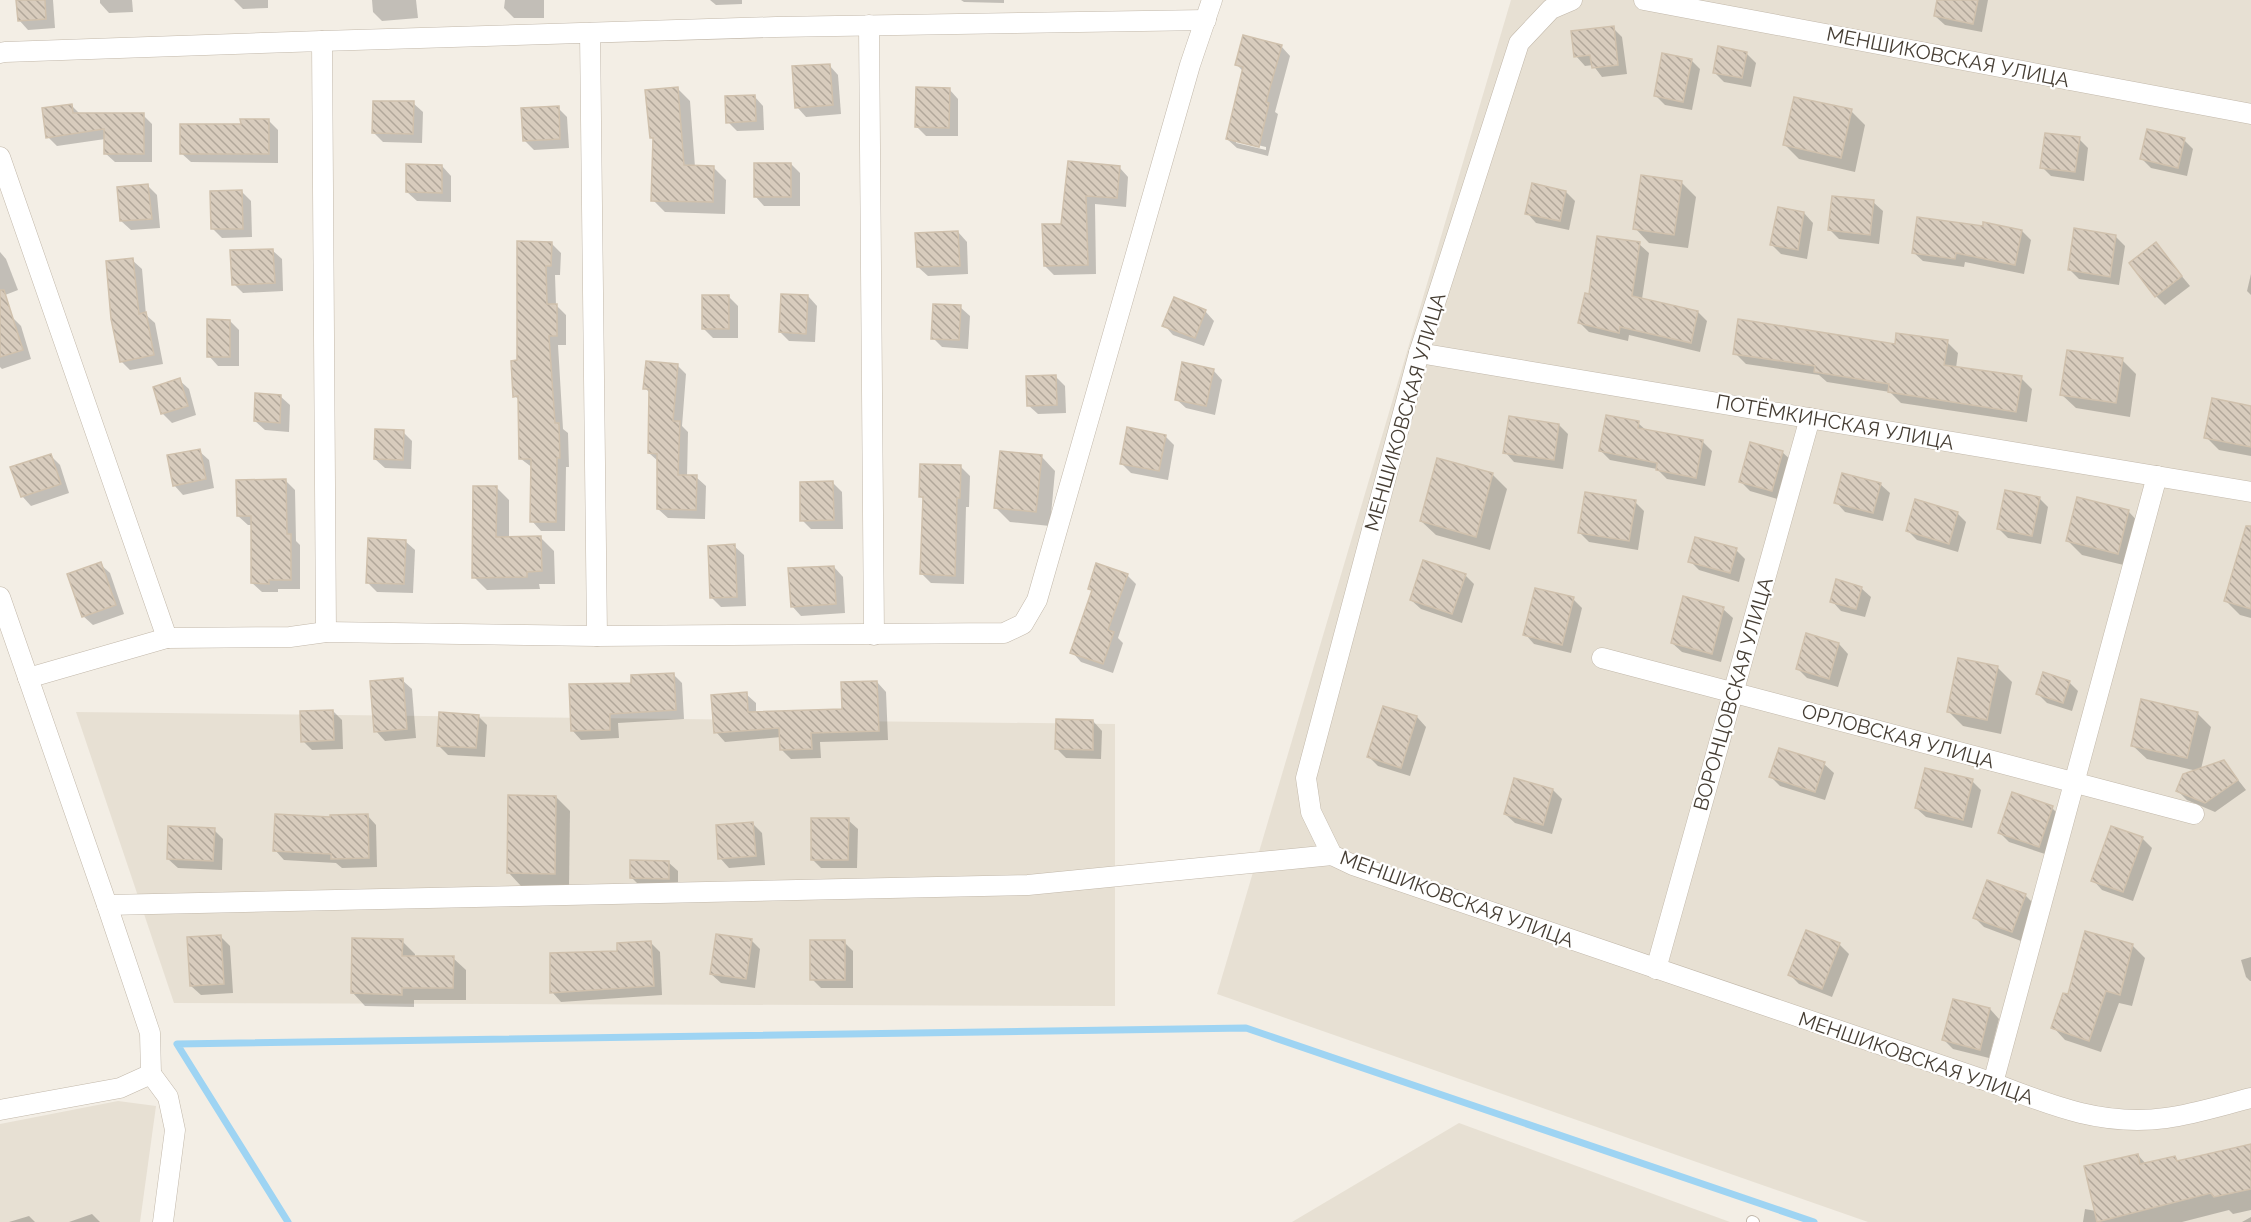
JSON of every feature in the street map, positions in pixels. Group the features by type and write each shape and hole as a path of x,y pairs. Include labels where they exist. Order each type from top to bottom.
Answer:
{"street":[{"path":"28,678 167,638 290,637 326,632 597,636 1004,633 1023,624 1037,600 1190,65 1212,0"},
{"name":"МЕНШИКОВСКАЯ УЛИЦА","path":"1572,0 1551,9 1519,44 1419,353 1306,778 1311,812 1332,855 1353,865 1993,1083 2068,1112 2119,1120 2166,1118 2251,1098"},
{"name":"МЕНШИКОВСКАЯ УЛИЦА","path":"1644,0 2251,114"},
{"path":"0,53 869,25 1206,20"},
{"path":"869,25 873,635"},
{"path":"590,33 597,636"},
{"path":"322,41 326,632"},
{"path":"0,157 167,638"},
{"name":"ПОТЁМКИНСКАЯ УЛИЦА","path":"1419,353 2251,492"},
{"name":"ВОРОНЦОВСКАЯ УЛИЦА","path":"1656,969 1810,418"},
{"path":"1993,1083 2157,476"},
{"path":"0,597 150,1033 151,1074 168,1097 175,1130 163,1222"},
{"name":"ОРЛОВСКАЯ УЛИЦА","path":"1602,658 2194,814"},
{"path":"107,905 1028,885 1332,855"},
{"path":"0,1110 120,1088 151,1074"}],"shaded area":[{"path":"1511,0 2251,0 2251,1222 1868,1222 1217,994"},
{"path":"76,712 1115,724 1115,1006 174,1003"},
{"path":"118,1101 156,1106 140,1222 0,1222 0,1124"},
{"path":"1459,1123 1730,1222 1292,1222"}],"building":[{"path":"16,0 45,0 46,19 18,21"},
{"path":"1937,0 1978,0 1973,24 1934,16"},
{"path":"1614,26 1618,65 1592,68 1590,55 1574,57 1571,31"},
{"path":"1243,35 1282,45 1266,102 1269,103 1259,147 1226,139 1243,67 1235,65"},
{"path":"1718,46 1747,52 1742,78 1713,73"},
{"path":"1662,53 1692,59 1683,102 1654,96"},
{"path":"830,64 833,105 795,108 792,66"},
{"path":"678,87 684,165 714,166 713,202 651,201 653,138 650,138 645,90"},
{"path":"916,87 950,88 949,128 915,127"},
{"path":"755,95 756,121 726,123 725,96"},
{"path":"1794,97 1852,109 1841,158 1783,145"},
{"path":"373,101 414,101 413,134 372,133"},
{"path":"72,104 73,113 144,113 144,154 104,154 104,129 46,138 42,108"},
{"path":"559,106 560,139 523,141 521,108"},
{"path":"240,119 269,119 269,154 180,154 180,124 241,124"},
{"path":"2147,129 2185,138 2178,168 2140,159"},
{"path":"2045,133 2080,137 2075,172 2040,168"},
{"path":"1068,161 1120,166 1117,198 1086,196 1088,265 1044,266 1042,224 1061,224"},
{"path":"754,163 791,163 791,197 754,197"},
{"path":"406,164 442,165 442,193 406,192"},
{"path":"1641,175 1682,181 1674,235 1633,229"},
{"path":"1532,183 1566,191 1560,221 1525,214"},
{"path":"148,184 152,219 120,221 117,187"},
{"path":"242,190 243,229 211,229 210,191"},
{"path":"1832,196 1874,200 1870,235 1828,230"},
{"path":"1778,207 1804,212 1798,250 1770,245"},
{"path":"1917,217 1983,226 1983,222 2022,230 2015,265 1956,253 1955,259 1912,253"},
{"path":"2074,228 2116,235 2110,277 2068,270"},
{"path":"958,231 960,266 917,267 915,233"},
{"path":"1597,236 1640,242 1632,296 1698,311 1691,343 1620,327 1619,333 1578,323 1585,293 1589,294"},
{"path":"517,241 552,242 551,266 546,266 547,304 557,304 557,336 549,336 555,423 559,423 560,458 557,458 556,522 530,522 531,459 519,459 518,396 513,397 511,361 517,360"},
{"path":"2156,242 2182,276 2155,297 2129,263"},
{"path":"273,249 275,283 232,285 230,250"},
{"path":"133,258 139,314 146,312 154,355 120,362 111,319 106,261"},
{"path":"0,290 4,290 23,350 0,357"},
{"path":"781,294 808,295 806,334 779,332"},
{"path":"702,295 729,295 729,329 702,329"},
{"path":"1174,297 1206,310 1195,338 1162,326"},
{"path":"933,304 961,305 959,340 931,339"},
{"path":"207,319 230,320 230,357 207,357"},
{"path":"1738,319 1895,344 1896,333 1948,340 1944,365 2022,376 2016,412 1888,392 1889,384 1814,372 1815,366 1733,354"},
{"path":"2067,350 2123,358 2116,403 2060,395"},
{"path":"646,361 678,364 673,421 680,421 678,475 697,475 696,510 657,509 657,454 648,453 649,389 643,389"},
{"path":"1182,362 1214,369 1206,406 1175,400"},
{"path":"1056,375 1057,405 1027,406 1026,376"},
{"path":"180,378 188,406 161,414 153,387"},
{"path":"255,393 281,395 280,423 254,421"},
{"path":"2212,398 2251,406 2251,447 2204,438"},
{"path":"1606,415 1639,421 1638,428 1703,440 1696,478 1656,470 1657,463 1599,451"},
{"path":"1509,416 1559,424 1554,460 1503,453"},
{"path":"1127,427 1166,435 1159,471 1120,464"},
{"path":"375,429 404,430 403,460 374,459"},
{"path":"1750,442 1783,451 1772,491 1739,482"},
{"path":"200,449 206,479 173,486 167,455"},
{"path":"1000,451 1042,455 1036,512 994,508"},
{"path":"51,454 61,484 21,497 10,467"},
{"path":"1437,458 1493,473 1476,537 1420,521"},
{"path":"920,464 961,465 960,498 957,498 955,576 920,574 923,497 919,497"},
{"path":"1842,473 1881,483 1873,513 1834,503"},
{"path":"286,479 287,534 291,534 291,580 269,580 269,584 251,583 251,516 237,516 236,480"},
{"path":"833,481 834,520 800,521 800,482"},
{"path":"473,486 497,486 496,537 541,536 542,571 527,572 527,577 472,578"},
{"path":"2005,490 2040,497 2032,536 1997,529"},
{"path":"1585,492 1636,500 1629,541 1578,533"},
{"path":"2077,497 2129,510 2118,554 2066,541"},
{"path":"1915,499 1958,512 1949,544 1906,531"},
{"path":"2246,526 2251,526 2251,609 2224,601"},
{"path":"1695,537 1737,548 1730,573 1688,562"},
{"path":"368,538 406,540 404,584 366,583"},
{"path":"735,544 737,597 710,598 708,546"},
{"path":"1423,560 1466,574 1452,614 1410,600"},
{"path":"101,562 116,605 82,617 67,574"},
{"path":"1096,563 1128,574 1108,630 1114,632 1103,664 1070,653 1092,590 1088,589"},
{"path":"834,566 836,604 791,607 788,568"},
{"path":"1836,579 1862,587 1856,609 1830,602"},
{"path":"1535,588 1574,597 1562,645 1523,635"},
{"path":"1683,596 1724,607 1712,654 1671,643"},
{"path":"1806,633 1839,643 1829,679 1796,669"},
{"path":"1958,658 1998,666 1987,720 1947,712"},
{"path":"2043,672 2070,681 2063,703 2036,694"},
{"path":"674,673 676,710 610,714 610,730 571,731 569,684 631,683 631,675"},
{"path":"403,678 407,729 374,732 370,681"},
{"path":"877,681 879,731 811,733 812,749 780,750 779,728 714,733 711,695 747,692 748,712 842,709 841,682"},
{"path":"2141,699 2198,712 2187,758 2131,746"},
{"path":"1383,706 1417,716 1401,768 1367,757"},
{"path":"333,710 334,740 301,742 300,711"},
{"path":"439,712 479,715 476,748 437,746"},
{"path":"1056,719 1093,720 1093,750 1055,749"},
{"path":"1779,748 1825,762 1815,792 1769,777"},
{"path":"2224,760 2238,780 2205,803 2176,791 2183,774"},
{"path":"1925,768 1973,779 1963,820 1915,808"},
{"path":"1514,778 1553,789 1543,825 1504,814"},
{"path":"2012,792 2053,806 2039,847 1998,833"},
{"path":"508,795 556,796 555,874 507,873"},
{"path":"275,814 330,817 330,815 368,814 369,858 331,859 331,854 273,851"},
{"path":"811,818 849,818 848,860 811,860"},
{"path":"753,822 756,856 718,859 716,825"},
{"path":"168,826 215,828 213,861 167,859"},
{"path":"2111,826 2143,837 2123,892 2091,881"},
{"path":"630,860 669,861 669,879 630,878"},
{"path":"1987,880 2026,894 2012,932 1973,918"},
{"path":"1806,930 1840,943 1822,989 1788,975"},
{"path":"2085,931 2133,944 2120,995 2106,991 2089,1041 2051,1028 2063,993 2068,994"},
{"path":"716,934 752,939 746,979 710,974"},
{"path":"221,935 224,984 190,986 187,937"},
{"path":"352,938 403,939 402,956 454,956 453,988 402,988 402,995 351,993"},
{"path":"810,940 845,940 845,980 810,980"},
{"path":"651,941 654,986 550,993 550,953 617,951 617,943"},
{"path":"1953,999 1990,1008 1980,1050 1942,1040"},
{"path":"2251,1144 2251,1189 2214,1197 2211,1193 2097,1222 2084,1166 2138,1154 2140,1164 2175,1156 2177,1161"}],"waterway":[{"path":"288,1222 177,1044 1246,1028 1814,1222"}]}
